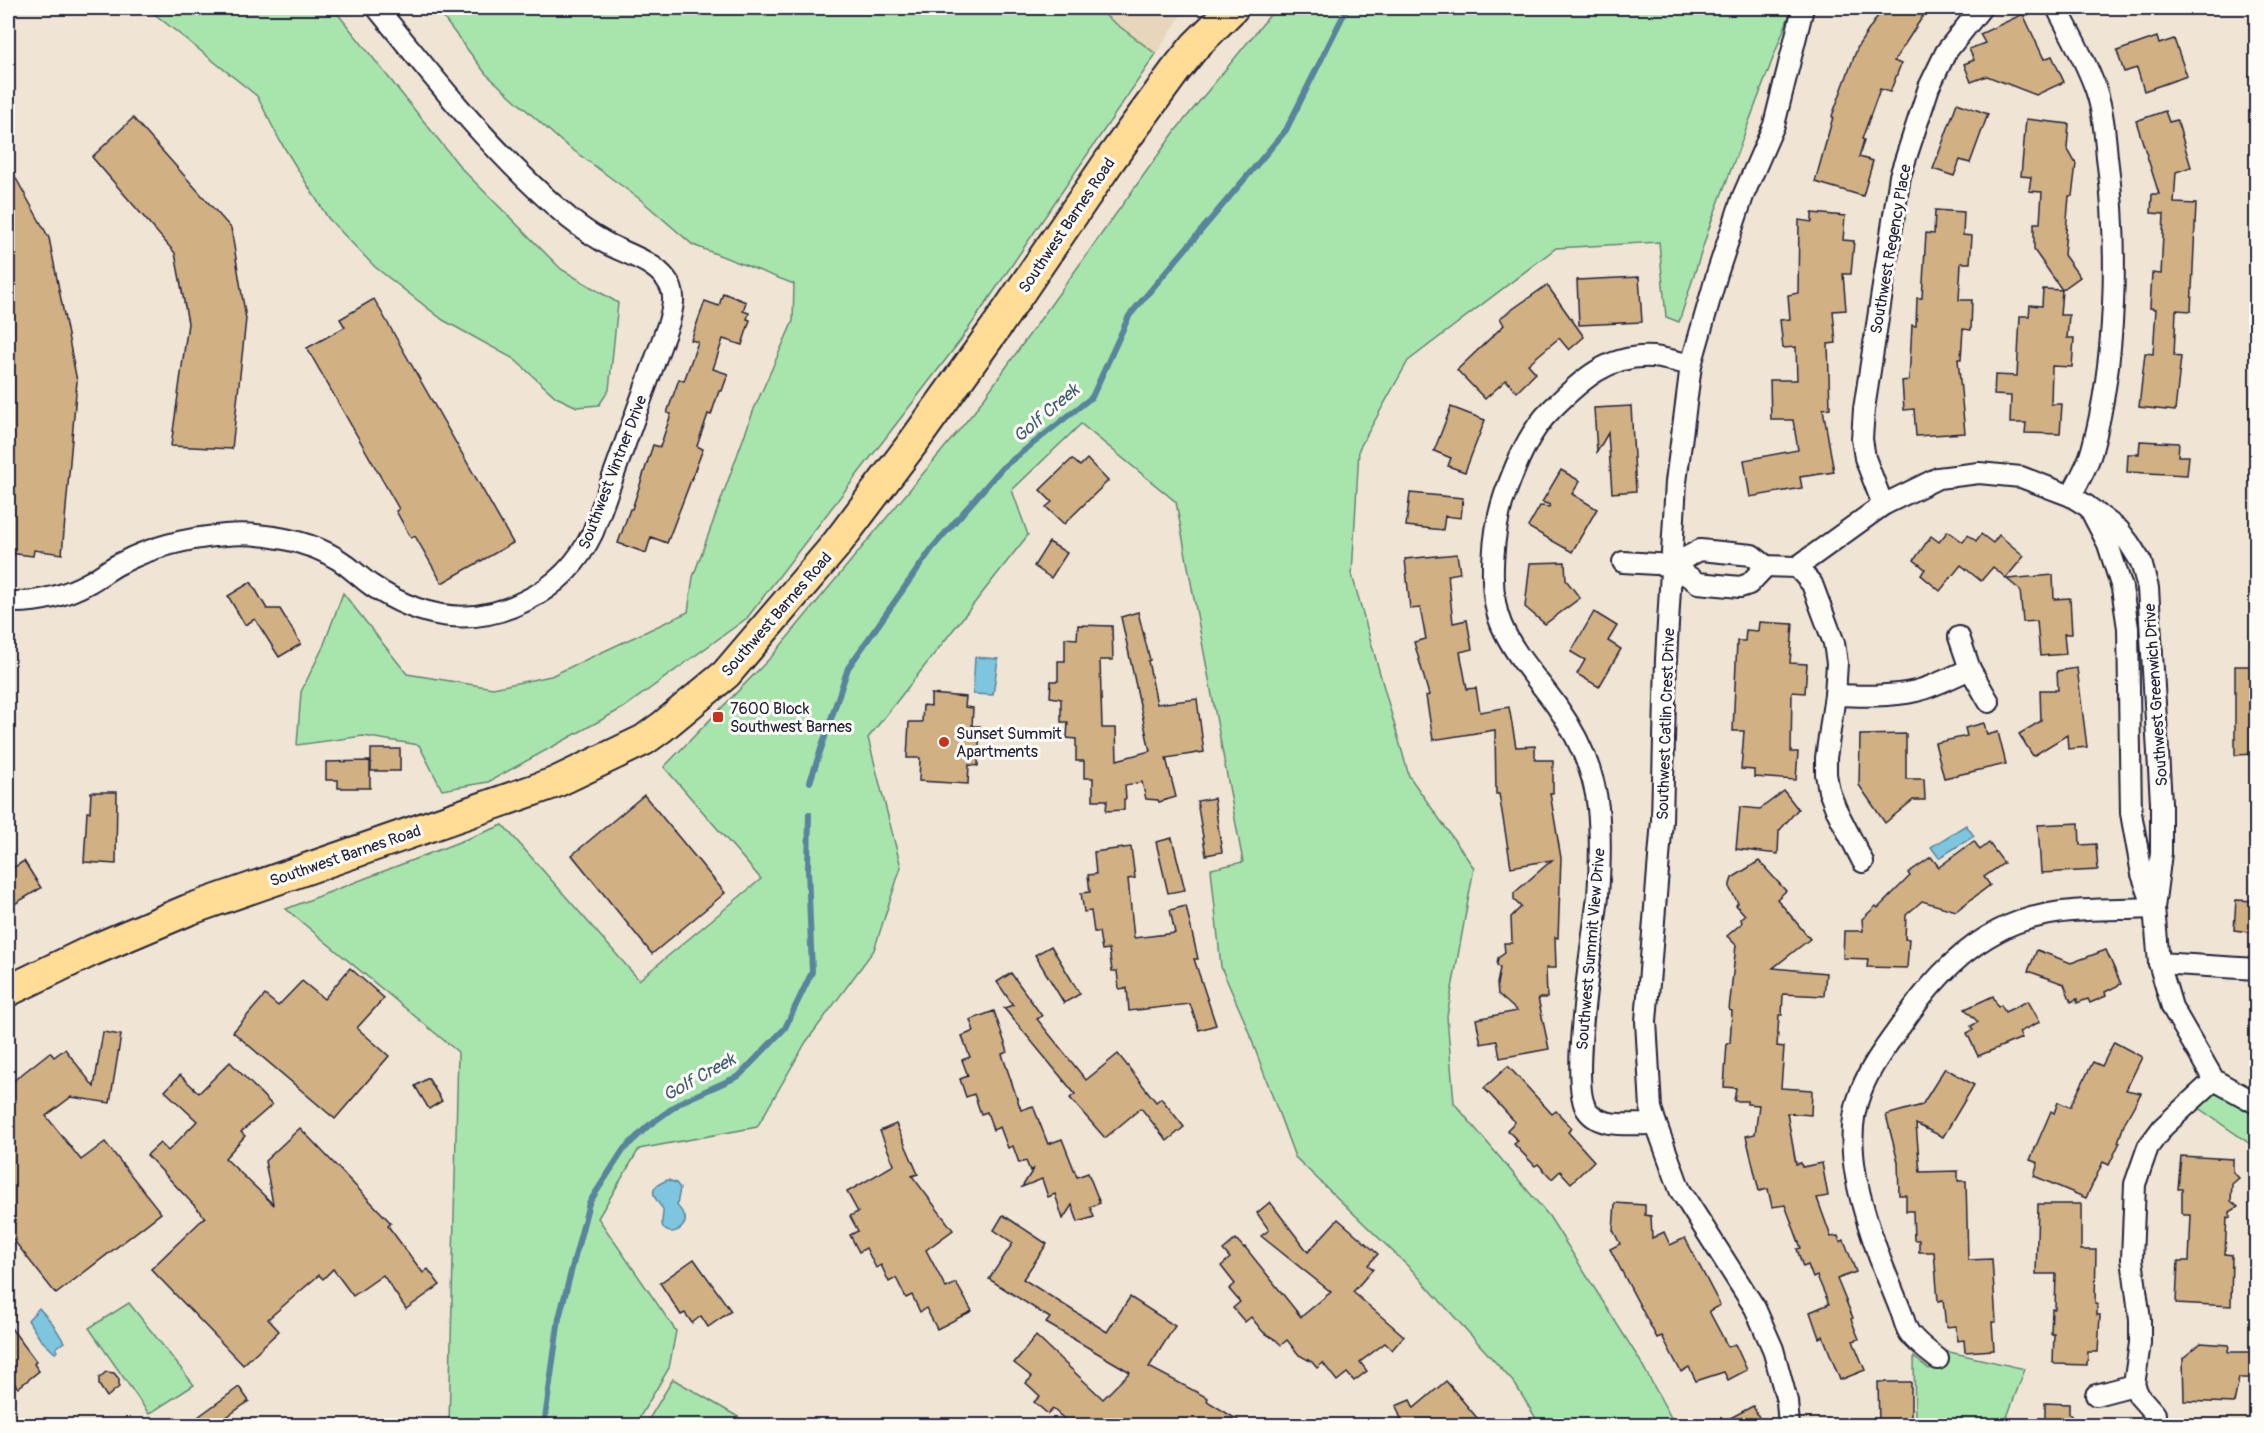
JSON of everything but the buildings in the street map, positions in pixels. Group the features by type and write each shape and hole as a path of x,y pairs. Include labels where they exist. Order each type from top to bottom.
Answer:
{"main road":[{"name":"Southwest Barnes Road","path":"8,991 91,951 188,910 554,783 644,740 662,727 726,674 835,546 915,441 1174,71 1233,8"}],"street":[{"name":"Southwest Vintner Drive","path":"8,602 36,601 74,590 120,563 155,548 205,537 248,535 272,536 299,543 338,559 373,586 402,602 437,615 468,617 505,611 542,593 563,576 579,558 593,532 669,322 674,296 671,286 657,270 604,242 572,221 545,197 461,113 377,8"},
{"name":"Southwest Catlin Crest Drive","path":"1789,1425 1787,1401 1773,1350 1760,1318 1680,1190 1650,1108 1646,1021 1662,820 1666,659 1676,482 1691,365 1717,274 1743,196 1774,125 1803,8"},
{"name":"Southwest Regency Place","path":"1883,506 1865,458 1864,409 1900,176 1929,87 1946,52 1982,8"},
{"path":"2057,8 2096,91 2112,192 2114,236 2111,326 2106,383 2079,501"},
{"name":"Southwest Summit View Drive","path":"1656,1124 1599,1121 1586,1110 1581,1095 1582,1028 1598,894 1600,832 1596,796 1586,759 1574,732 1525,666 1500,623 1492,579 1495,531 1500,507 1526,445 1547,414 1574,386 1610,362 1652,357 1691,365"},
{"name":"Southwest Greenwich Drive","path":"1797,567 1883,506 1938,478 1979,472 2020,477 2079,501 2119,530 2141,562 2148,588 2152,627 2161,802 2161,853 2154,908 2159,963 2172,1007 2214,1080"},
{"name":"Southwest Greenwich Drive","path":"2079,501 2108,544 2122,588 2128,628 2131,813 2142,874 2154,908"},
{"path":"1623,562 1672,565 1700,550 1752,555 1766,566 1797,567 1812,584 1834,643 1837,663 1826,758 1829,791 1843,826 1863,862"},
{"path":"1672,565 1698,584 1740,587 1749,584 1766,566"},
{"path":"1959,637 1970,669 1989,702"},
{"path":"1835,695 1907,693 1933,686 1970,669"},
{"path":"1938,1359 1910,1334 1865,1219 1853,1159 1855,1118 1859,1094 1864,1083 1886,1044 1922,994 1966,950 1974,945 1999,930 2032,916 2071,910 2154,908"},
{"path":"2159,963 2256,969"},
{"path":"2155,1414 2139,1396 2134,1385 2140,1320 2132,1259 2135,1184 2140,1166 2148,1147 2163,1127 2214,1080 2256,1103"},
{"path":"2096,1395 2134,1385"}],"shaded area":[{"path":"1099,8 1186,8 1156,54 1107,17"}],"green space":[{"path":"147,8 333,8 462,169 561,269 618,303 609,390 599,405 577,407 556,397 514,359 443,320 375,267 328,218 280,141 257,96"},
{"path":"436,8 1099,8 1107,17 1156,54 960,341 747,618 623,708 488,782 442,790 419,745 363,736 297,745 301,692 323,647 343,593 407,674 493,688 551,676 688,612 693,577 754,409 793,321 794,284 693,245 641,200 562,142 486,74"},
{"path":"1279,8 1792,8 1710,225 1679,322 1666,317 1659,242 1556,248 1408,361 1359,449 1352,575 1409,776 1474,868 1447,1016 1454,1103 1549,1216 1639,1359 1675,1425 1540,1425 1515,1384 1413,1271 1295,1157 1245,1022 1221,967 1211,869 1243,862 1176,502 1081,424 1012,490 1028,535 868,738 901,867 874,950 806,1042 757,1127 639,1149 598,1218 676,1331 669,1368 635,1425 449,1425 458,1052 286,909 503,825 639,980 761,879 664,767 773,655 974,412 1176,130 1274,10"},
{"path":"2216,1093 2256,1116 2256,1148 2197,1107"},
{"path":"129,1303 194,1385 149,1414 89,1328"},
{"path":"1945,1351 2025,1369 2004,1425 1915,1425 1914,1357 1929,1369"},
{"path":"673,1379 752,1425 646,1424"}],"water":[{"path":"975,657 998,659 993,695 973,694"},
{"path":"1966,825 1974,836 1939,858 1931,847"},
{"path":"668,1180 676,1183 680,1188 677,1205 685,1217 684,1225 673,1232 663,1227 663,1209 654,1196 654,1189"},
{"path":"39,1308 53,1324 64,1342 56,1348 58,1351 55,1353 40,1339 28,1320"}],"waterway":[{"name":"Golf Creek","path":"810,782 848,668 933,547 1002,468 1092,397 1129,316 1286,130 1347,8"},
{"name":"Golf Creek","path":"544,1426 559,1318 589,1203 624,1149 648,1126 681,1102 739,1076 785,1028 812,972 808,870 809,814"}],"place":[{"name":"7600 Block Southwest Barnes","path":"718,717"},
{"name":"Sunset Summit Apartments","path":"944,742"}]}
